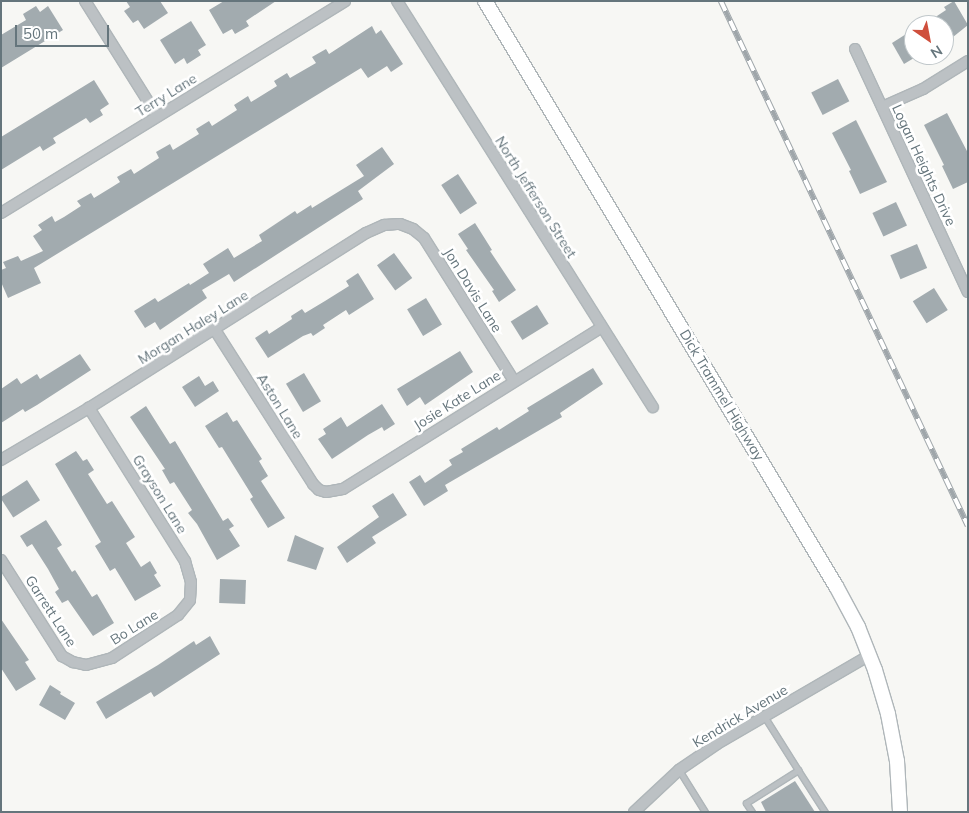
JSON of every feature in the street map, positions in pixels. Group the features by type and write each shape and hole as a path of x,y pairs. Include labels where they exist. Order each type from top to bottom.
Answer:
{"main road":[{"name":"Dick Trammel Highway","path":"485,1 836,586 858,627 870,655 888,714 896,760 900,812"}],"street":[{"path":"84,1 157,116"},
{"name":"Terry Lane","path":"1,213 345,1"},
{"name":"North Jefferson Street","path":"397,1 654,407"},
{"name":"Logan Heights Drive","path":"855,49 968,292"},
{"path":"882,107 922,89 968,61"},
{"name":"Morgan Haley Lane","path":"1,460 89,408 366,233 384,225 400,224"},
{"name":"Jon Davis Lane","path":"400,224 413,229 424,238 514,380"},
{"name":"Josie Kate Lane","path":"326,492 343,489 514,380 602,327"},
{"name":"Aston Lane","path":"214,330 313,484 319,490 326,492"},
{"name":"Grayson Lane","path":"89,408 185,561 191,582 190,600"},
{"name":"Garrett Lane","path":"1,560 62,656 73,662 86,665"},
{"name":"Bo Lane","path":"86,665 112,658 178,615 190,600"},
{"name":"Kendrick Avenue","path":"634,812 679,770 764,716 870,655"}],"lane":[{"path":"764,716 825,812"},
{"path":"679,770 704,812"},
{"path":"752,812 746,803 798,770"}],"building":[{"path":"126,1 160,1 168,13 144,29 138,20 133,23 124,11 130,7"},
{"path":"224,1 276,1 246,21 249,26 235,34 232,29 223,34 209,10"},
{"path":"954,1 968,25 954,36 954,15 938,15 946,10 944,7"},
{"path":"36,6 40,12 48,6 63,30 1,68 1,35 26,20 23,14"},
{"path":"191,21 206,45 198,50 201,55 187,64 184,58 175,64 160,40"},
{"path":"372,26 376,34 381,30 403,64 391,72 387,66 368,78 361,68 34,268 41,283 8,298 1,282 1,270 6,268 3,262 18,256 21,261 43,251 33,236 42,230 38,225 52,216 55,222 64,217 81,206 77,201 91,193 94,198 120,182 117,177 131,169 134,174 159,158 156,152 170,144 173,150 199,134 196,129 209,121 212,126 237,110 234,105 248,96 251,102 277,86 274,81 287,73 290,78 316,63 312,57 326,49 329,54"},
{"path":"904,35 904,64 892,43"},
{"path":"838,79 849,101 823,115 811,93"},
{"path":"94,80 109,104 100,110 103,115 90,123 86,118 53,138 56,143 43,151 40,146 1,170 1,137"},
{"path":"947,113 968,153 968,182 953,189 942,166 944,165 924,125"},
{"path":"856,120 887,182 860,194 849,171 851,170 832,133"},
{"path":"382,147 394,164 358,191 363,199 234,282 229,274 202,290 207,298 160,330 155,322 145,328 134,311 155,298 158,302 209,273 203,264 228,248 234,258 262,241 259,235 295,211 297,214 311,205 312,208 364,176 356,165"},
{"path":"458,174 477,203 460,214 441,185"},
{"path":"896,202 907,226 883,237 872,213"},
{"path":"475,223 492,250 490,251 516,290 499,302 492,291 494,290 466,250 468,249 458,234"},
{"path":"917,244 927,268 900,279 890,255"},
{"path":"394,253 412,278 395,290 377,265"},
{"path":"358,273 374,299 349,315 346,310 323,325 325,328 313,336 311,333 303,336 268,358 255,338 267,330 269,334 292,319 291,316 302,309 305,313 349,286 346,281"},
{"path":"934,288 948,310 927,323 913,301"},
{"path":"426,298 442,325 423,336 407,309"},
{"path":"537,305 549,324 522,340 511,321"},
{"path":"460,351 473,372 425,405 420,397 407,406 397,389"},
{"path":"80,354 91,370 37,405 25,412 23,409 1,423 1,389 17,378 21,384 37,374 40,379"},
{"path":"593,368 603,384 560,413 562,417 445,485 448,491 424,506 409,482 420,475 425,483 452,465 449,460 463,452 461,449 497,427 499,430 529,411 527,408"},
{"path":"304,373 321,401 303,412 286,384"},
{"path":"199,376 205,386 213,381 219,391 195,407 182,387"},
{"path":"382,404 395,424 384,431 382,427 332,459 318,439 326,434 323,429 341,417 347,427"},
{"path":"146,406 170,444 175,441 223,521 228,518 234,526 229,529 240,546 217,560 197,524 188,513 192,510 174,482 170,484 162,470 165,469 130,417"},
{"path":"227,412 233,422 237,420 262,459 259,461 268,476 261,481 285,518 268,528 250,499 253,497 222,447 219,448 205,426"},
{"path":"76,451 83,461 87,459 94,470 88,474 107,504 112,501 135,537 126,543 141,567 150,561 157,573 154,575 161,586 135,601 115,568 110,571 95,546 101,542 55,464"},
{"path":"27,480 40,500 13,518 1,497"},
{"path":"393,493 407,515 372,537 376,543 347,563 337,547 379,517 372,506"},
{"path":"46,520 62,545 57,548 72,572 75,570 92,597 97,594 114,623 93,636 68,600 62,603 55,592 59,589 48,569 32,544 27,547 20,536"},
{"path":"295,535 324,548 316,570 287,561"},
{"path":"220,579 246,580 245,604 219,603"},
{"path":"1,619 29,660 25,662 36,679 16,691 1,668"},
{"path":"210,636 220,654 154,697 151,692 106,719 96,702 194,641 196,645"},
{"path":"50,685 75,703 65,720 39,705"},
{"path":"795,781 815,812 766,812 761,802"}],"railway":[{"path":"721,1 968,526"}]}
